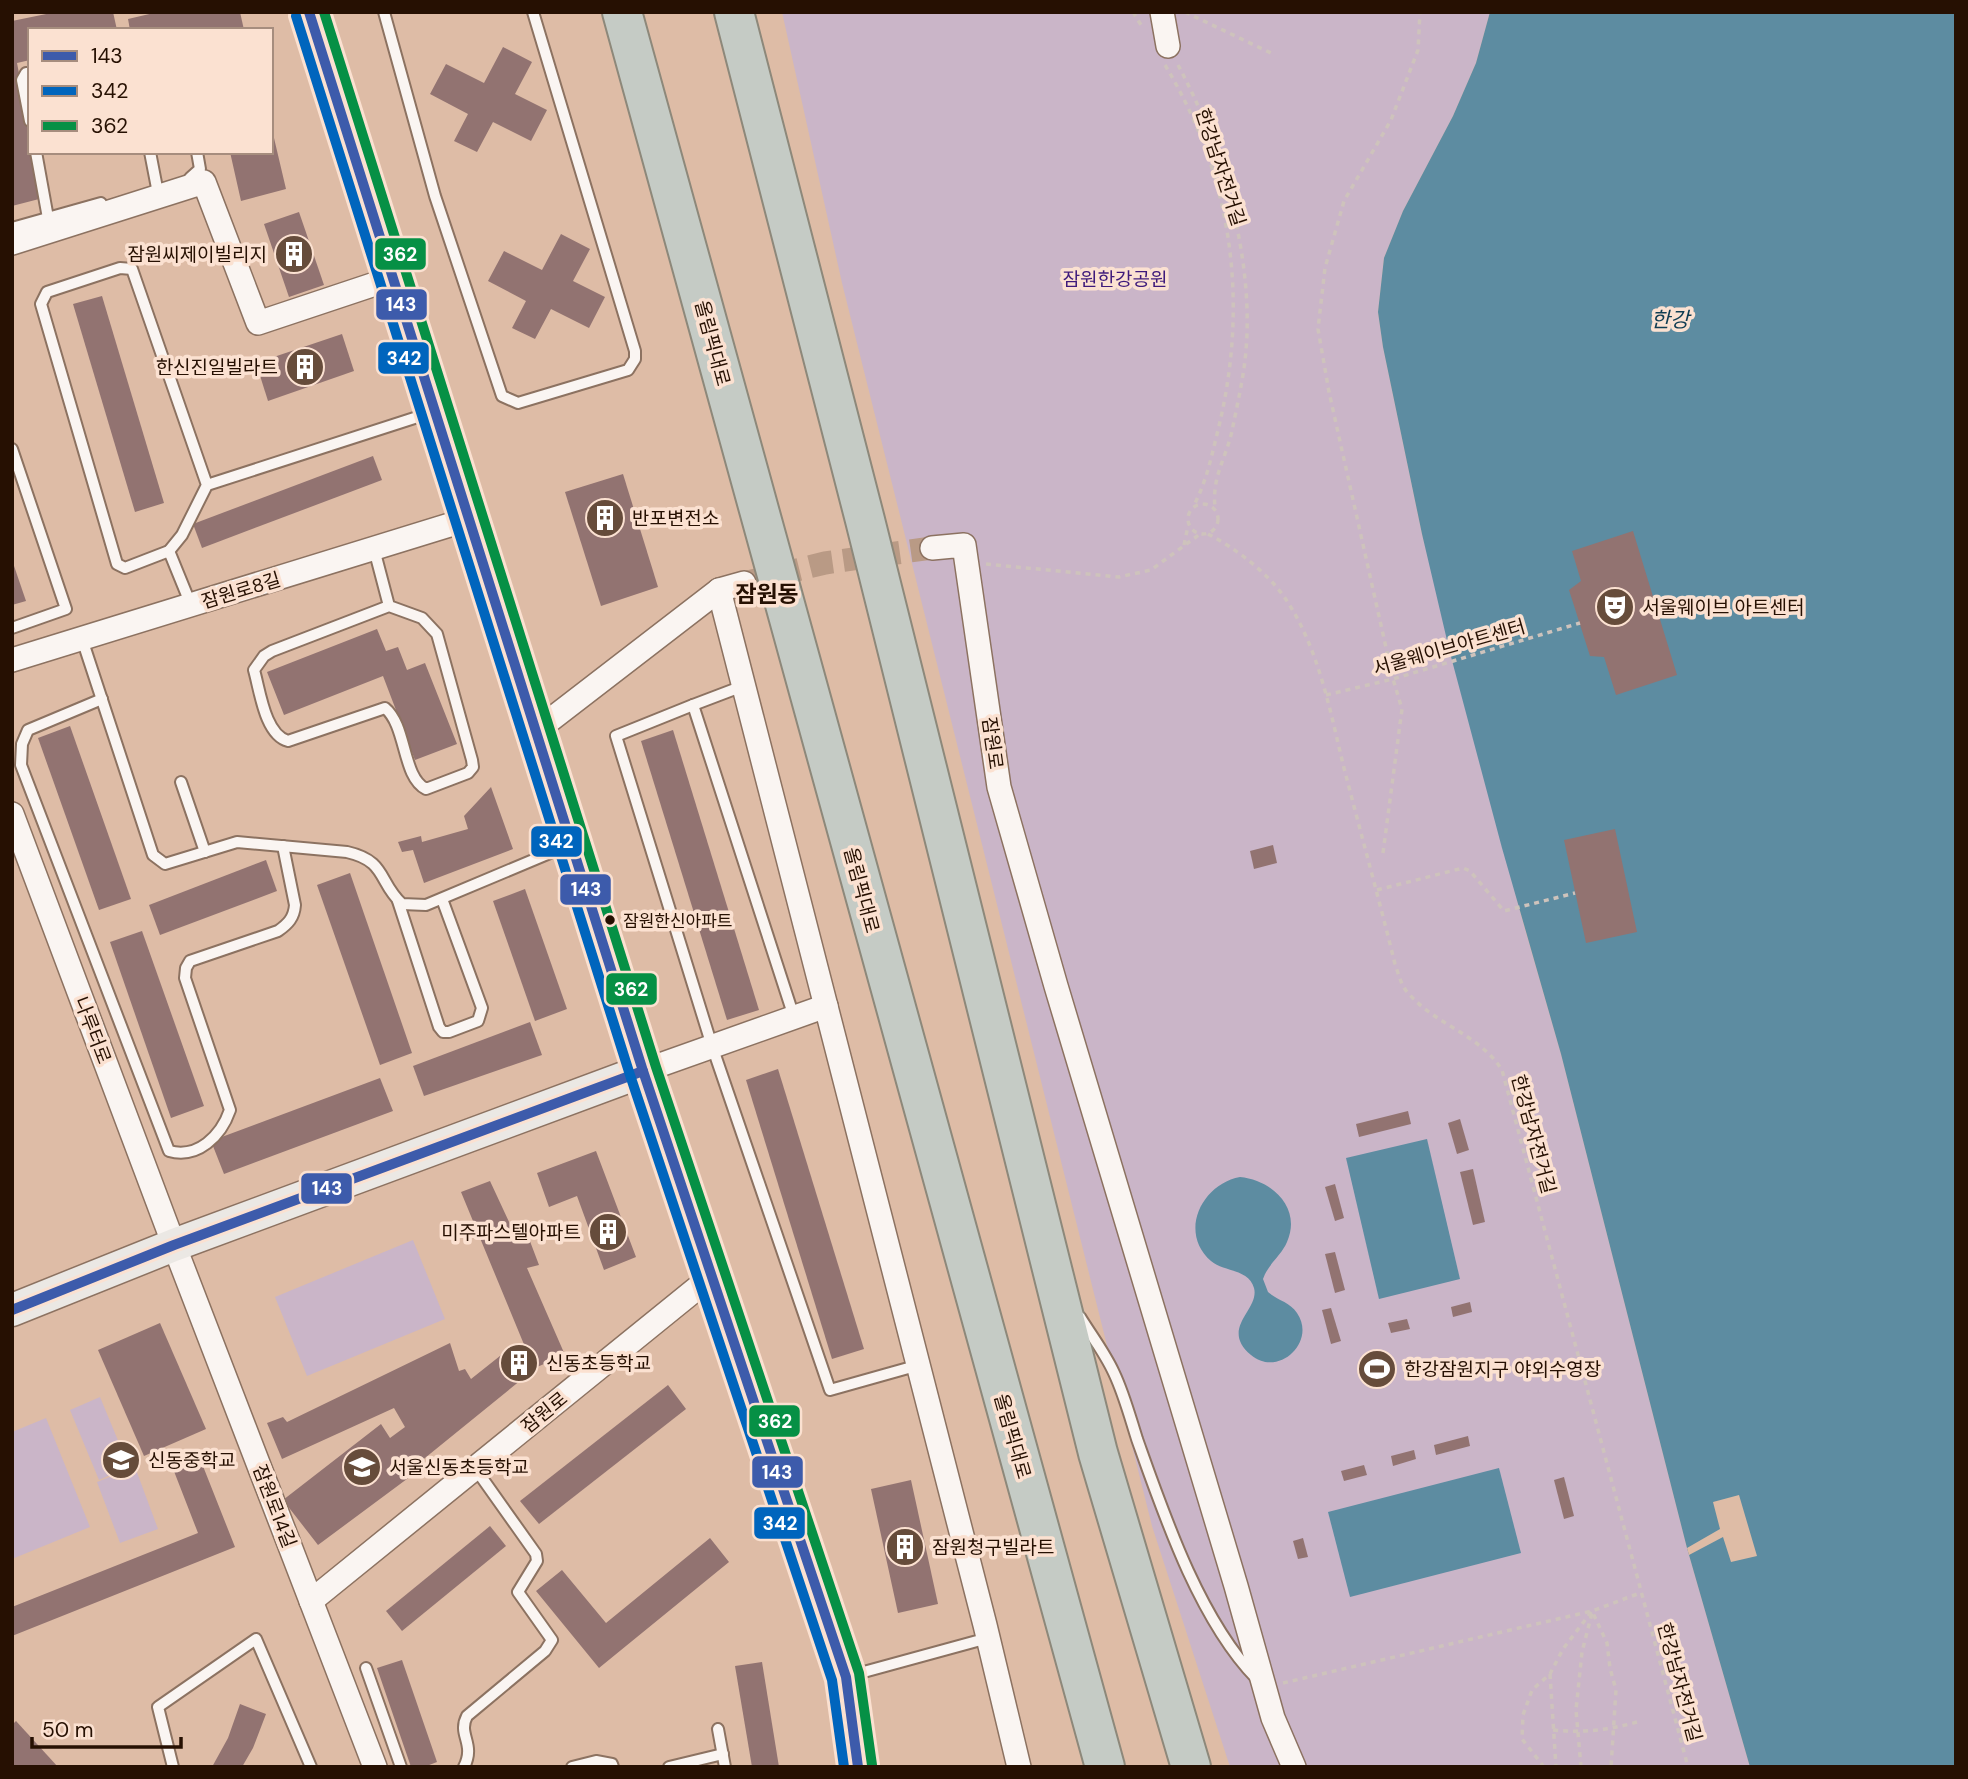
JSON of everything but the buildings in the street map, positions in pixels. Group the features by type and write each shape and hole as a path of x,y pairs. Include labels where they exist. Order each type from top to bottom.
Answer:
{"highway":[{"name":"올림픽대로","path":"622,12 1105,1767"},
{"path":"734,12 1098,1453 1191,1767"}],"main road":[{"path":"309,12 643,1071 846,1677 858,1767"},
{"path":"12,1310 174,1245 643,1071"}],"street":[{"path":"1162,12 1164,52"},
{"path":"12,243 204,182 258,323 393,278"},
{"name":"잠원로8길","path":"12,660 469,519"},
{"path":"932,548 964,545 966,562"},
{"name":"잠원로","path":"966,562 999,787 1273,1718 1294,1767"},
{"path":"536,731 719,590 744,583"},
{"path":"719,590 919,1365 1019,1767"},
{"name":"나루터로","path":"12,814 174,1245"},
{"path":"643,1071 827,1006"},
{"name":"잠원로14길","path":"174,1245 375,1767"},
{"name":"잠원로","path":"312,1601 712,1276"}],"lane":[{"path":"384,12 435,196 502,396 518,403 628,370 635,359 635,351 533,12"},
{"path":"28,73 22,80 28,111"},
{"path":"36,154 48,218"},
{"path":"150,154 157,188"},
{"path":"12,228 196,176 200,169 197,154"},
{"path":"120,268 132,269 207,485 182,535 169,551 125,568 117,564 41,304 47,292 120,268"},
{"path":"207,485 436,412"},
{"path":"12,449 66,609 12,628"},
{"path":"374,548 389,606"},
{"path":"169,551 191,605"},
{"path":"389,606 422,618 437,634 472,760 473,767 468,773 426,789 416,781 393,716 384,708 288,741 283,740 271,730 254,670 264,656 272,651 389,606"},
{"path":"82,639 153,855 165,864 237,842 361,855 377,867 398,901 439,1027 443,1032 449,1032 478,1021 482,1008 442,898"},
{"path":"743,686 616,736 712,1046 830,1390 919,1365"},
{"path":"102,699 28,730 22,744 21,765 169,1151 188,1153 208,1143 220,1133 230,1110 185,978 186,968 190,961 278,931 289,923 295,905 283,846"},
{"path":"693,705 794,1017"},
{"path":"181,782 205,852"},
{"path":"398,901 402,904 426,905 572,844"},
{"path":"1053,1274 1114,1371 1186,1564 1219,1630 1242,1664 1265,1688"},
{"path":"464,1767 470,1750 463,1726 467,1716 545,1651 552,1640 518,1592 537,1561 536,1554 475,1468"},
{"path":"846,1677 988,1638"},
{"path":"173,1767 158,1707 256,1639 311,1767"},
{"path":"366,1668 401,1767"},
{"path":"718,1729 725,1767"},
{"path":"669,1767 723,1754"},
{"path":"572,1767 596,1761 612,1764 613,1767"}],"path":[{"path":"1133,12 1147,35"},
{"path":"1185,12 1273,54"},
{"path":"1383,853 1402,709 1329,391 1318,329 1325,268 1344,201 1391,120 1418,50 1420,12"},
{"name":"한강남자전거길","path":"1164,52 1186,80 1212,137 1241,243 1246,295 1244,368 1231,432 1213,489 1215,508"},
{"name":"한강남자전거길","path":"1164,52 1198,130 1219,193 1230,245 1234,297 1233,347 1226,397 1202,491 1194,507"},
{"path":"1230,245 1241,243"},
{"path":"1184,545 1189,524 1188,515 1194,507 1202,503 1215,508 1219,517 1217,526 1223,542"},
{"path":"1189,524 1200,534 1208,534 1217,526"},
{"path":"966,562 1119,577 1151,570 1200,534"},
{"name":"한강남자전거길","path":"1208,534 1223,542 1283,595 1308,642 1325,695 1395,964 1408,994 1487,1051 1502,1070 1688,1767"},
{"name":"서울웨이브아트센터","path":"1325,695 1393,679 1580,623"},
{"path":"1377,890 1463,868 1469,871 1504,911 1575,893"},
{"path":"1265,1688 1592,1611 1640,1593"},
{"path":"1544,1767 1522,1739 1523,1715 1532,1690 1550,1674 1563,1649 1592,1611"},
{"path":"1592,1611 1607,1643 1616,1690 1611,1767"},
{"path":"1581,1767 1576,1710 1582,1652 1592,1611"},
{"path":"1550,1674 1556,1767"},
{"path":"1553,1730 1578,1732 1615,1728 1637,1722"}],"green space":[{"name":"잠원한강공원","path":"782,12 1490,12 1476,63 1453,116 1403,211 1384,258 1378,312 1383,347 1422,534 1521,915 1561,1054 1687,1548 1750,1767 1230,1767 1152,1526 842,283"},
{"path":"413,1240 445,1319 307,1376 275,1297"},
{"path":"100,1397 129,1467 99,1480 70,1410"},
{"path":"46,1418 90,1527 12,1559 12,1432"},
{"path":"135,1467 158,1529 120,1543 97,1482"}],"water":[{"name":"한강","path":"1490,12 1956,12 1956,1767 1750,1767 1687,1548 1561,1054 1450,653 1422,534 1378,312 1384,258 1403,211 1453,116 1476,63"},
{"path":"1427,1139 1460,1279 1379,1299 1346,1158"},
{"path":"1240,1177 1252,1179 1273,1190 1287,1207 1290,1218 1291,1230 1287,1242 1263,1279 1268,1292 1291,1306 1297,1313 1302,1324 1302,1335 1292,1354 1272,1362 1262,1361 1251,1355 1242,1345 1239,1336 1239,1328 1254,1296 1251,1282 1242,1274 1211,1261 1201,1249 1196,1237 1199,1211 1205,1199 1226,1181"},
{"path":"1499,1468 1521,1553 1350,1597 1328,1512"}],"pier":[{"path":"1739,1495 1757,1556 1731,1562 1723,1537 1689,1555 1687,1548 1720,1529 1713,1502"}],"tunnel":[{"path":"744,583 825,563 932,548"}],"transit line":[{"name":"143","path":"309,12 643,1071 846,1677 858,1767"},
{"name":"362","path":"324,12 656,1067 859,1673 872,1765"},
{"name":"342","path":"296,16 630,1075 832,1680 844,1767"},
{"name":"143","path":"12,1310 174,1245 643,1071"}],"place":[{"name":"잠원씨제이빌리지","path":"294,254"},
{"name":"한신진일빌라트","path":"305,367"},
{"name":"반포변전소","path":"605,518"},
{"name":"서울웨이브 아트센터","path":"1615,607"},
{"name":"잠원한신아파트","path":"610,920"},
{"name":"미주파스텔아파트","path":"608,1232"},
{"name":"신동초등학교","path":"519,1363"},
{"name":"한강잠원지구 야외수영장","path":"1377,1369"},
{"name":"신동중학교","path":"121,1460"},
{"name":"서울신동초등학교","path":"362,1467"},
{"name":"잠원청구빌라트","path":"905,1547"}],"district":[{"name":"잠원동","path":"767,594"}]}
